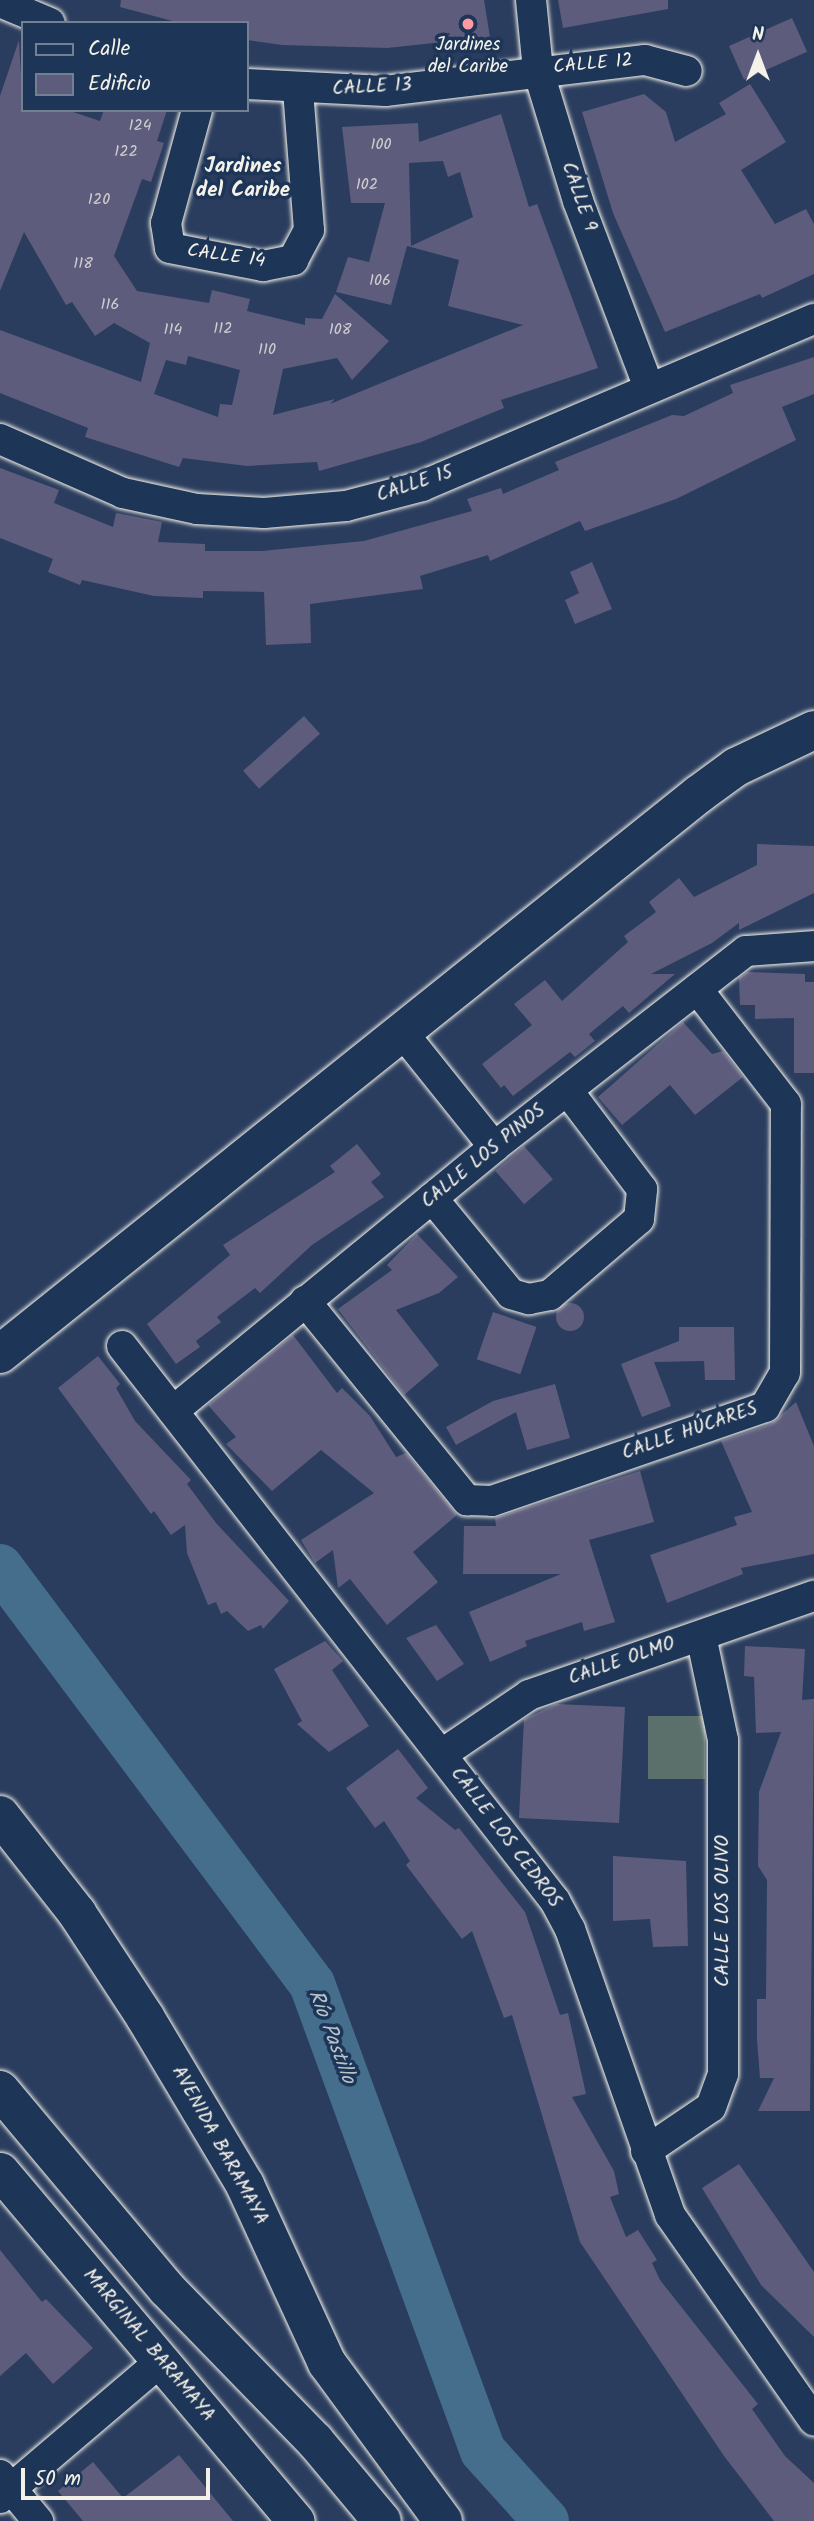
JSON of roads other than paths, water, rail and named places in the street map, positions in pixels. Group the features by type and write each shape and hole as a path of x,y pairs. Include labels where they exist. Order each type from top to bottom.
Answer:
{"highway":[{"path":"0,1354 699,794 736,767 814,730"},
{"name":"AVENIDA BARAMAYA","path":"0,1815 77,1913 145,2017 246,2185 327,2363 443,2521"},
{"path":"0,2090 167,2289 315,2441 382,2521"}],"street":[{"name":"CALLE 9","path":"531,0 538,70 578,201 649,388"},
{"path":"0,2 45,21"},
{"name":"CALLE 12","path":"538,70 645,60 687,71"},
{"name":"CALLE 13","path":"248,84 298,91 385,91 538,70"},
{"name":"CALLE 14","path":"196,112 166,223 170,248 263,266 293,260 309,229 298,91"},
{"name":"CALLE 15","path":"0,439 123,493 197,509 277,512 346,506 422,486 814,319"},
{"name":"CALLE LOS PINOS","path":"173,1411 494,1147 746,951 814,946"},
{"name":"CALLE HÚCARES","path":"305,1301 467,1500 492,1501 765,1407 785,1373 786,1104 697,989"},
{"path":"402,1032 494,1147"},
{"path":"432,1198 511,1294 529,1299 550,1295 639,1219 642,1189 567,1090"},
{"name":"CALLE LOS CEDROS","path":"122,1346 555,1901 570,1929 670,2216 814,2421"},
{"name":"CALLE OLMO","path":"442,1754 529,1695 814,1595"},
{"name":"CALLE LOS OLIVO","path":"646,2151 711,2107 723,2074 723,1740 701,1636"},
{"name":"MARGINAL BARAMAYA","path":"0,2171 296,2521"},
{"path":"38,2521 3,2487 161,2361"}],"waterway":[{"name":"Río Pastillo","path":"0,1567 312,1984 483,2451 546,2521"}],"place":[{"name":"Jardines del Caribe","path":"468,24"}],"district":[{"name":"Jardines del Caribe","path":"243,179"}]}
